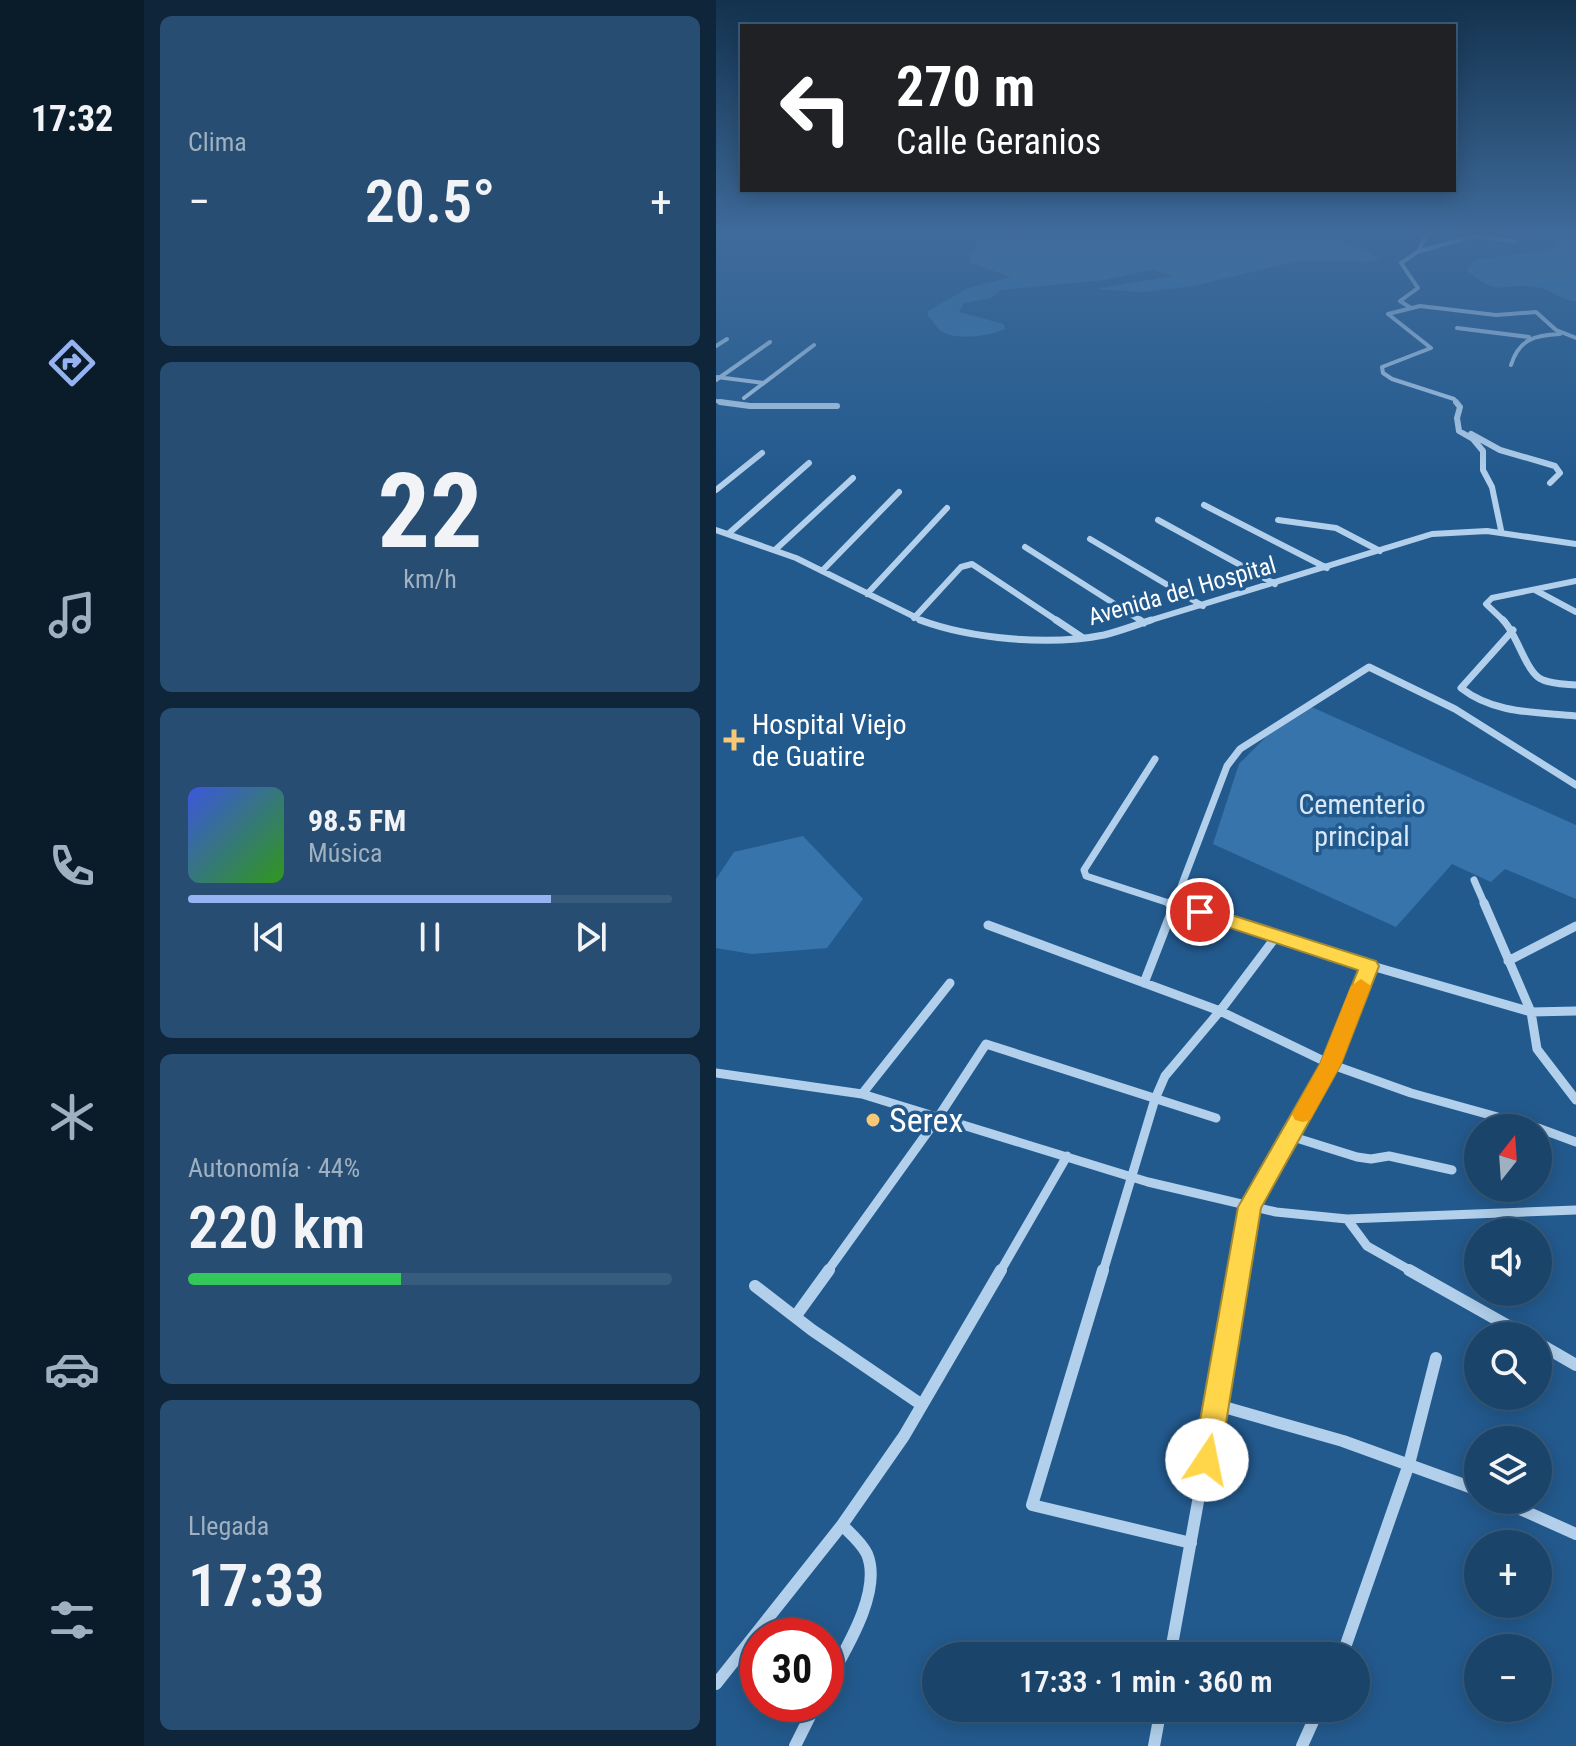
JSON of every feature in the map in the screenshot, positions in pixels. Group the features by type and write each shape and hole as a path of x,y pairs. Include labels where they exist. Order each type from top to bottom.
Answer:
{"street":[{"path":"1390,315 1431,348 1382,367 1383,373 1392,379 1454,399 1460,407 1456,426"},
{"path":"1540,315 1556,330 1576,338"},
{"path":"1457,328 1529,337 1565,334"},
{"path":"1511,365 1516,348 1529,337"},
{"path":"716,346 727,339"},
{"path":"717,378 770,342"},
{"path":"744,398 814,345"},
{"path":"717,378 764,383"},
{"path":"716,401 750,406 837,406"},
{"path":"1456,426 1500,450 1555,466 1560,473 1550,483"},
{"path":"1456,426 1485,454 1483,472 1493,489 1494,514 1501,530"},
{"path":"716,490 762,453"},
{"path":"728,534 809,463"},
{"path":"775,550 853,478"},
{"path":"822,571 899,492"},
{"path":"1204,505 1327,568"},
{"path":"867,594 947,508"},
{"path":"1158,520 1275,584"},
{"path":"1278,520 1336,528 1380,551"},
{"name":"Avenida del Hospital","path":"716,530 775,550 914,618 944,629 1048,641 1083,638 1144,623 1432,534 1468,528 1501,530 1576,544"},
{"path":"1090,539 1203,606"},
{"path":"1025,547 1144,623"},
{"path":"914,618 961,567 972,564 1083,638"},
{"path":"1576,581 1488,601 1486,604 1513,630 1534,675 1544,681 1576,685"},
{"path":"1534,590 1576,612"},
{"path":"1513,630 1461,688 1475,700 1518,710 1576,716"},
{"path":"1144,983 1227,766 1240,749 1369,667 1455,709 1576,785"},
{"path":"1455,709 1475,700"},
{"path":"1155,759 1084,870 1086,876 1275,938 1531,1012 1576,1011"},
{"path":"1474,880 1531,1012 1537,1049 1576,1100"},
{"path":"988,925 1220,1011 1330,1064 1411,1093 1487,1114"},
{"path":"1508,961 1576,926"},
{"path":"1191,1543 1032,1505 1155,1099 1165,1076 1220,1011 1275,938"},
{"path":"1173,1642 1250,1207 1330,1064 1369,966"},
{"path":"862,1094 950,983"},
{"path":"795,1317 937,1119 986,1044 1216,1118"},
{"path":"716,1073 862,1094 1133,1177 1250,1207 1347,1219 1576,1210"},
{"path":"1552,1133 1576,1142"},
{"path":"1290,1136 1357,1157 1371,1159 1389,1156 1452,1170"},
{"path":"716,1684 842,1525 922,1405 1067,1156"},
{"path":"1347,1219 1367,1246 1501,1322"},
{"path":"755,1286 922,1405"},
{"path":"1552,1351 1576,1365"},
{"path":"1347,1642 1409,1464 1436,1358"},
{"path":"1217,1405 1343,1441 1464,1485"},
{"path":"1531,1514 1576,1534"},
{"path":"842,1525 866,1553 871,1575 858,1623 844,1650"},
{"path":"795,1746 807,1722"},
{"path":"1154,1746 1158,1722"},
{"path":"1302,1746 1313,1722"}],"green space":[{"path":"972,315 1004,324 1005,329 991,334 955,336 941,331 928,317"},
{"name":"Cementerio principal","path":"1307,705 1576,825 1576,899 1505,869 1491,882 1452,864 1396,927 1213,844 1239,764 1267,736"},
{"path":"803,836 863,899 827,948 752,954 716,948 716,879 734,852"}],"slow traffic":[{"path":"1303,1114 1330,1064 1361,986"}],"place":[{"name":"Hospital Viejo de Guatire","path":"734,740"},
{"name":"Serex","path":"873,1120"}],"route":[{"path":"1200,912 1369,966 1330,1064 1250,1207 1207,1460"}]}
